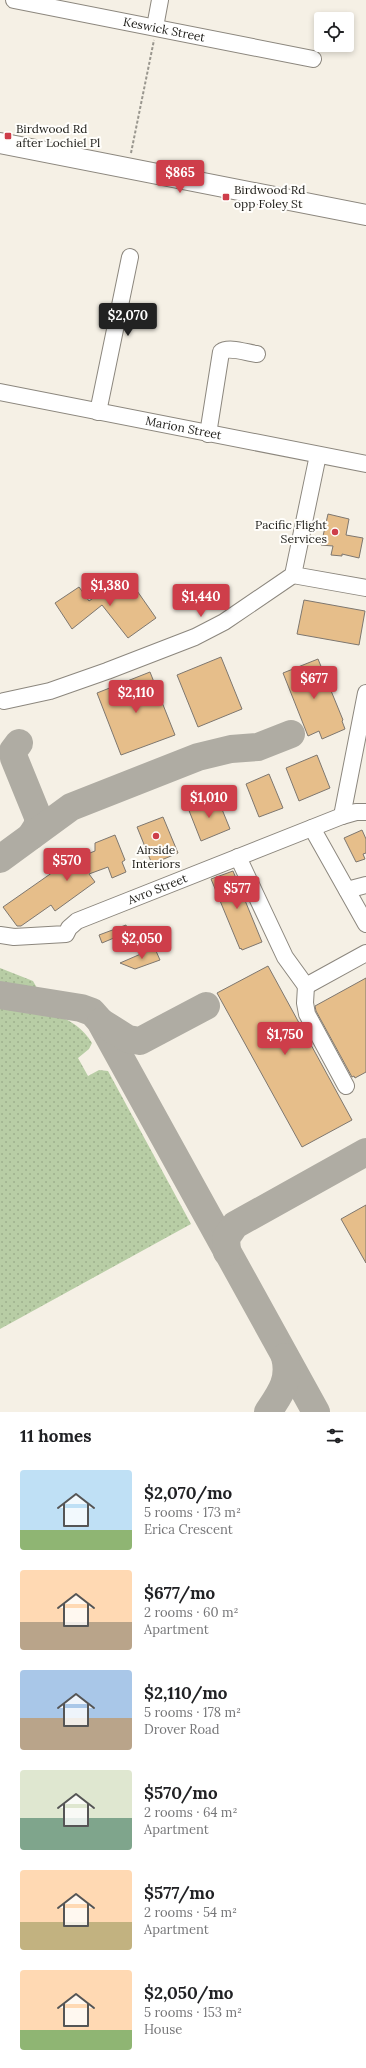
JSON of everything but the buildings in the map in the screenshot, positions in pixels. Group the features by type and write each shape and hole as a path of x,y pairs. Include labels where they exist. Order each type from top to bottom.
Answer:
{"main road":[{"path":"0,143 366,215"}],"street":[{"name":"Keswick Street","path":"14,0 313,58"},
{"path":"155,27 160,0"},
{"path":"98,412 130,257"},
{"path":"208,434 221,352 230,350 256,354"},
{"name":"Marion Street","path":"0,392 366,464"},
{"path":"1,702 50,691 122,666 196,636 224,622 293,575 318,455"},
{"path":"293,575 366,588"},
{"path":"342,816 366,693"},
{"name":"Avro Street","path":"0,935 14,937 66,934 69,928 77,921 342,816 356,812 366,812"},
{"path":"312,828 365,922"},
{"path":"238,857 285,957 306,986 304,1003 306,1014 346,1086"},
{"path":"347,890 366,885"},
{"path":"306,986 366,953"}],"path":[{"path":"131,154 155,27"}],"green space":[{"path":"0,968 33,981 37,988 35,990 0,984"},
{"path":"0,1007 51,1014 74,1024 83,1032 92,1043 89,1049 78,1058 88,1076 99,1070 108,1071 191,1224 0,1329"}],"taxiway":[{"path":"0,859 71,807 198,757 231,749 258,747 291,734"},
{"path":"19,743 13,751 14,758 38,817 38,825 31,836"},
{"path":"0,995 81,1008 92,1012 100,1021 316,1412"},
{"path":"101,1022 128,1039 140,1041 206,1006"},
{"path":"227,1252 226,1238 235,1225 366,1152"},
{"path":"268,1412 280,1393 285,1380 287,1373 285,1357"}],"place":[{"name":"Birdwood Rd after Lochiel Pl","path":"8,136"},
{"name":"Birdwood Rd opp Foley St","path":"226,197"},
{"name":"Pacific Flight Services","path":"335,532"},
{"name":"Airside Interiors","path":"156,836"}]}
